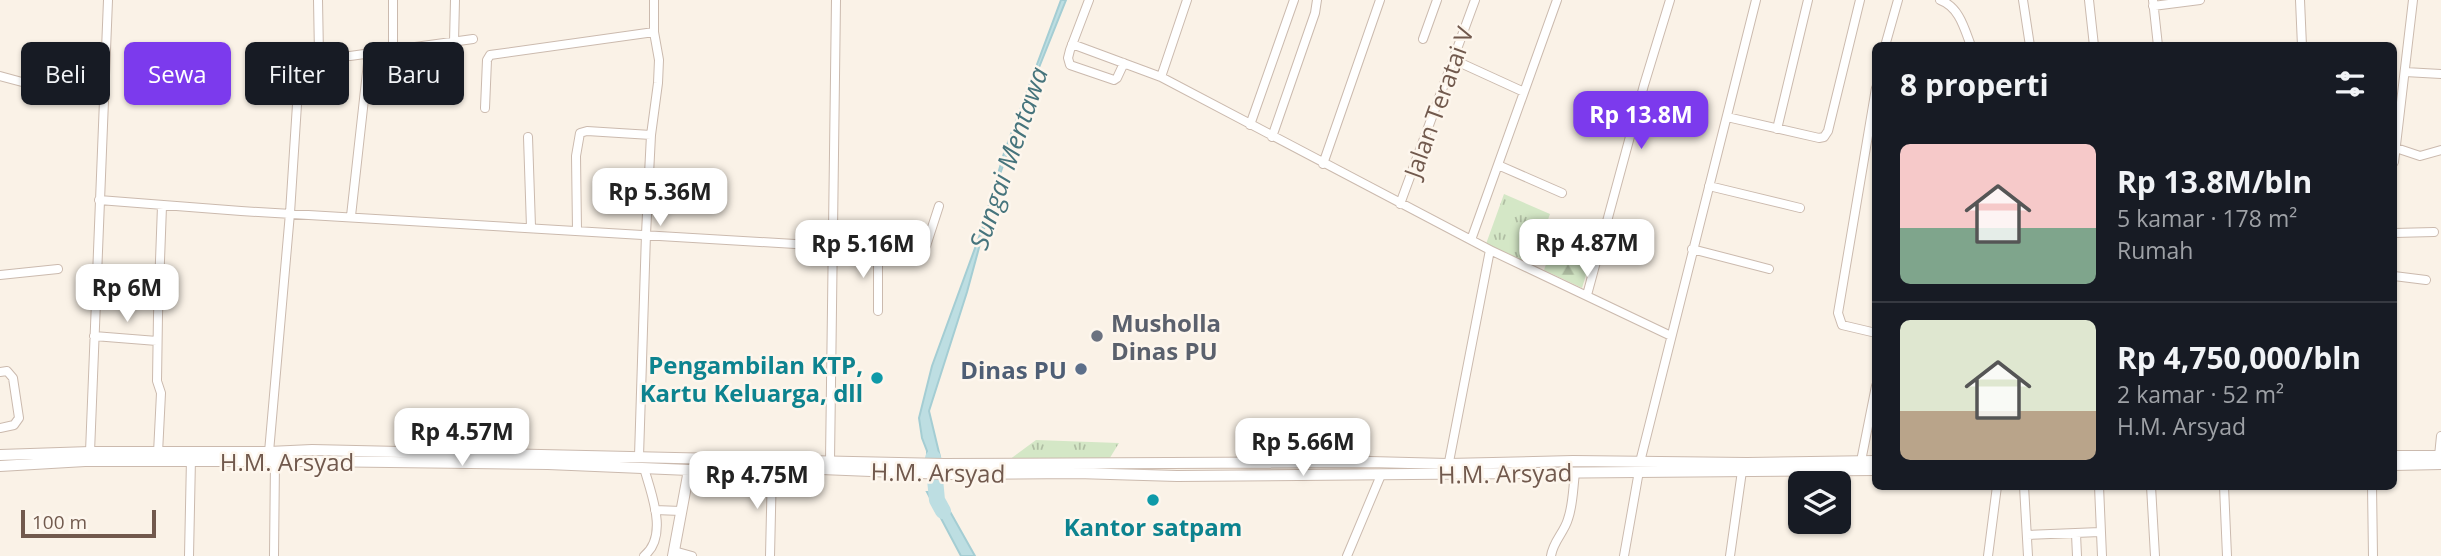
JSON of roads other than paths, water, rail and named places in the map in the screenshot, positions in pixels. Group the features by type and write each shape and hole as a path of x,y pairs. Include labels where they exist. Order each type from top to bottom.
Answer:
{"street":[{"path":"90,452 108,0"},
{"path":"318,0 319,42"},
{"path":"393,0 393,42"},
{"path":"455,0 454,42 473,39"},
{"path":"639,456 651,135 659,60 654,32 654,0"},
{"path":"830,461 836,0"},
{"path":"1089,0 1072,44 1068,58 1070,65 1114,80 1124,63"},
{"path":"1161,77 1187,0"},
{"path":"1250,125 1294,0"},
{"path":"1272,137 1315,13 1317,0"},
{"path":"1323,164 1380,0"},
{"path":"1423,39 1437,0"},
{"name":"Jalan Teratai V","path":"1400,204 1475,0"},
{"path":"1471,240 1558,0"},
{"path":"1587,295 1670,0"},
{"path":"1624,556 1639,467 1756,0"},
{"path":"1777,129 1808,0"},
{"path":"1727,117 1819,138 1826,135 1860,0"},
{"path":"1886,42 1898,0"},
{"path":"1940,0 1950,4 1955,10 1969,42"},
{"path":"2022,0 2028,42"},
{"path":"2089,0 2094,42"},
{"path":"2158,42 2153,3 2200,0"},
{"path":"2300,0 2302,42"},
{"path":"2397,140 2413,0"},
{"path":"485,108 487,60 490,55 654,32"},
{"path":"1072,44 1161,77 1490,250 1671,336"},
{"path":"1454,61 1524,92"},
{"path":"2405,72 2441,74"},
{"path":"0,76 21,82"},
{"path":"274,556 272,456 297,105"},
{"path":"351,216 363,105"},
{"path":"1872,112 1838,313 1842,325 1872,332"},
{"path":"577,230 576,156 579,133 587,131 651,135"},
{"path":"528,137 531,227"},
{"path":"2397,148 2420,156 2441,150"},
{"path":"1498,165 1562,193"},
{"path":"1709,186 1800,208"},
{"path":"99,200 290,214 878,248 926,246 939,206"},
{"path":"158,453 160,393 157,381 162,206"},
{"path":"2397,233 2434,232"},
{"path":"878,248 878,311"},
{"path":"1692,249 1769,269"},
{"path":"1448,469 1490,250"},
{"path":"0,275 58,269"},
{"path":"2397,276 2426,281"},
{"path":"94,336 158,341"},
{"path":"0,372 7,372 13,378 19,418 14,425 0,428"},
{"path":"1861,461 1872,406"},
{"path":"2440,459 2441,436"},
{"name":"H.M. Arsyad","path":"0,455 90,452 191,456"},
{"path":"189,556 191,456"},
{"name":"H.M. Arsyad","path":"0,466 191,456 548,459 639,456 830,461 944,469 1177,477 1381,475 1573,461 1742,471 1872,470"},
{"path":"2397,456 2440,459"},
{"name":"H.M. Arsyad","path":"548,459 690,470 772,467 925,468"},
{"path":"2397,464 2440,459"},
{"name":"H.M. Arsyad","path":"944,469 1370,462 1448,469 1575,473 1639,467 1872,461"},
{"path":"770,556 772,467"},
{"path":"644,468 654,510 656,537 650,551 644,556"},
{"path":"690,470 674,554 692,556"},
{"path":"1730,556 1742,471"},
{"path":"1551,556 1553,545 1563,531 1571,511 1575,473"},
{"path":"1347,556 1381,475"},
{"path":"1988,556 1996,490"},
{"path":"2024,490 2028,556"},
{"path":"2099,490 2102,556"},
{"path":"2151,490 2155,556"},
{"path":"2224,490 2227,556"},
{"path":"2372,490 2373,556"},
{"path":"654,510 681,511"},
{"path":"2026,534 2100,532"},
{"path":"2076,534 2077,556"}],"water":[{"name":"Sungai Mentawa","path":"1061,0 1066,0 996,185 967,292 929,411 941,461 927,460 919,418 932,366 982,229 1004,153"},
{"path":"927,492 939,492 975,556 961,556"}],"waterway":[{"name":"Sungai Mentawa","path":"933,458 937,500 943,511"}],"place":[{"name":"Musholla Dinas PU","path":"1097,336"},
{"name":"Dinas PU","path":"1081,369"},
{"name":"Pengambilan KTP, Kartu Keluarga, dll","path":"877,378"},
{"name":"Kantor satpam","path":"1153,500"}]}
